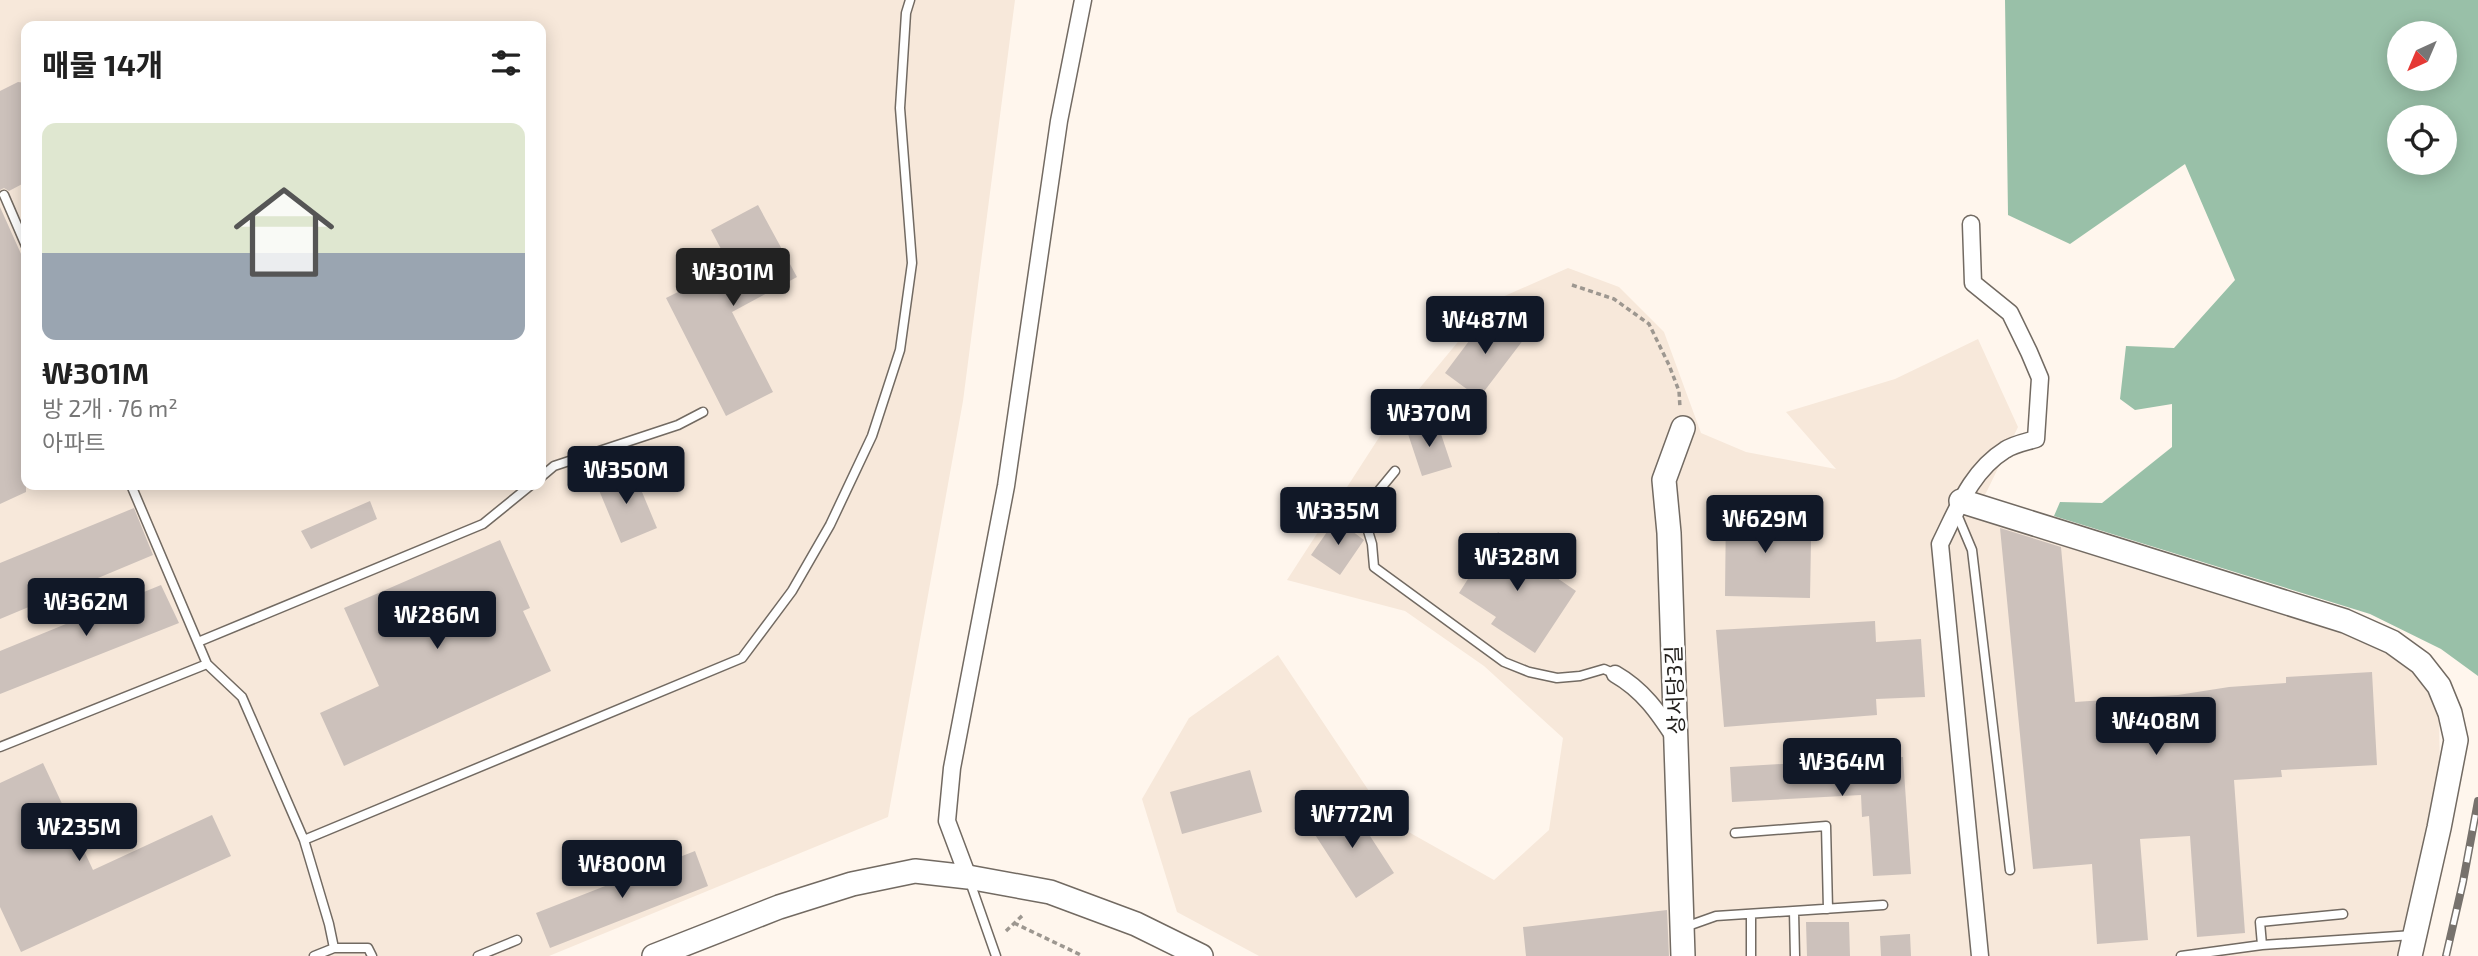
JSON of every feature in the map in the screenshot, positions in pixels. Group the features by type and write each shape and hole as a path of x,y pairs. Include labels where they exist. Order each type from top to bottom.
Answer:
{"street":[{"path":"968,877 947,821 952,768 1006,486 1059,121 1083,0"},
{"path":"1971,224 1973,283 2010,313 2040,378 2036,439 2007,448 1983,466 1940,544 1980,956"},
{"name":"상서당3길","path":"1682,428 1664,480 1669,533 1683,956"},
{"path":"1959,507 2345,621 2392,642 2421,663 2439,686 2450,713 2456,740 2440,828 2412,945"},
{"path":"1615,674 1631,683 1652,702 1676,740"},
{"path":"654,956 779,907 852,884 915,871 968,877 1050,892 1136,924 1201,956"}],"lane":[{"path":"304,839 742,658 792,591 830,525 872,436 900,350 912,264 900,108 909,0"},
{"path":"4,195 21,234"},
{"path":"546,473 554,466 678,425 704,412"},
{"path":"1395,471 1362,511 1372,544 1374,567 1504,662 1529,672 1557,678 1580,676 1604,669 1615,674"},
{"path":"133,490 207,664 242,696 304,839 334,948"},
{"path":"198,642 482,524 525,490"},
{"path":"1959,507 1972,550 2010,870"},
{"path":"0,747 207,664"},
{"path":"1735,833 1826,826 1828,909"},
{"path":"968,877 996,956"},
{"path":"1682,928 1716,916 1883,905"},
{"path":"1794,911 1795,956"},
{"path":"1751,914 1751,956"},
{"path":"2262,945 2260,922 2343,914"},
{"path":"478,956 517,940"},
{"path":"2181,956 2262,945 2412,945"},
{"path":"314,956 334,948 368,948 372,956"}],"path":[{"path":"1572,285 1614,299 1649,324 1679,391 1682,428"},
{"path":"1006,931 1024,914"},
{"path":"1014,923 1083,956"}],"shaded area":[{"path":"0,0 1015,0 963,401 888,817 549,956 0,956"},
{"path":"1568,268 1619,287 1664,332 1701,433 1746,452 1836,469 1786,412 1895,379 1978,339 2018,427 1985,495 2371,643 2423,679 2439,721 2440,766 2401,956 1259,956 1177,912 1142,799 1189,718 1278,655 1389,821 1494,880 1549,830 1563,738 1484,666 1405,611 1287,580 1380,436 1491,302"}],"green space":[{"path":"2005,0 2478,0 2478,676 2441,649 2370,614 2054,516 2060,502 2102,503 2172,447 2172,404 2135,410 2120,399 2126,346 2174,348 2235,280 2185,164 2070,244 2008,215"}],"building":[{"path":"21,82 21,185 9,191 4,188 0,190 0,91"},
{"path":"758,205 797,277 732,312 773,392 726,416 666,298 730,266 711,230"},
{"path":"0,207 21,254 21,490 26,492 0,504"},
{"path":"1490,313 1524,339 1479,398 1445,373"},
{"path":"1437,422 1452,467 1422,476 1407,431"},
{"path":"632,468 657,528 621,543 596,483"},
{"path":"370,501 377,519 311,549 301,531"},
{"path":"1726,506 1768,507 1811,541 1810,598 1725,596"},
{"path":"134,508 153,555 0,619 0,563"},
{"path":"1336,519 1364,540 1340,575 1311,555"},
{"path":"2000,528 2061,547 2075,702 2178,695 2229,687 2286,683 2286,677 2372,672 2377,765 2281,770 2282,777 2234,780 2245,933 2197,937 2190,836 2140,839 2148,940 2097,944 2092,864 2033,869"},
{"path":"1498,532 1525,550 1522,554 1576,591 1535,653 1491,624 1496,617 1459,593"},
{"path":"500,540 530,608 523,611 551,671 344,766 320,713 379,686 344,608"},
{"path":"161,585 179,623 0,694 0,651"},
{"path":"1875,621 1876,642 1921,639 1925,697 1876,699 1877,715 1724,727 1716,630"},
{"path":"1903,757 1911,874 1873,876 1869,816 1862,817 1861,795 1732,802 1730,767"},
{"path":"43,763 93,870 212,815 231,856 21,952 0,907 0,783"},
{"path":"1250,770 1262,812 1182,834 1170,792"},
{"path":"1348,802 1394,873 1356,898 1310,827"},
{"path":"695,851 708,886 550,948 536,913"},
{"path":"1667,910 1669,956 1526,956 1523,927"},
{"path":"1806,922 1849,922 1850,956 1807,956"},
{"path":"1910,934 1911,956 1881,956 1880,936"}],"railway":[{"path":"2446,956 2478,801"}]}
